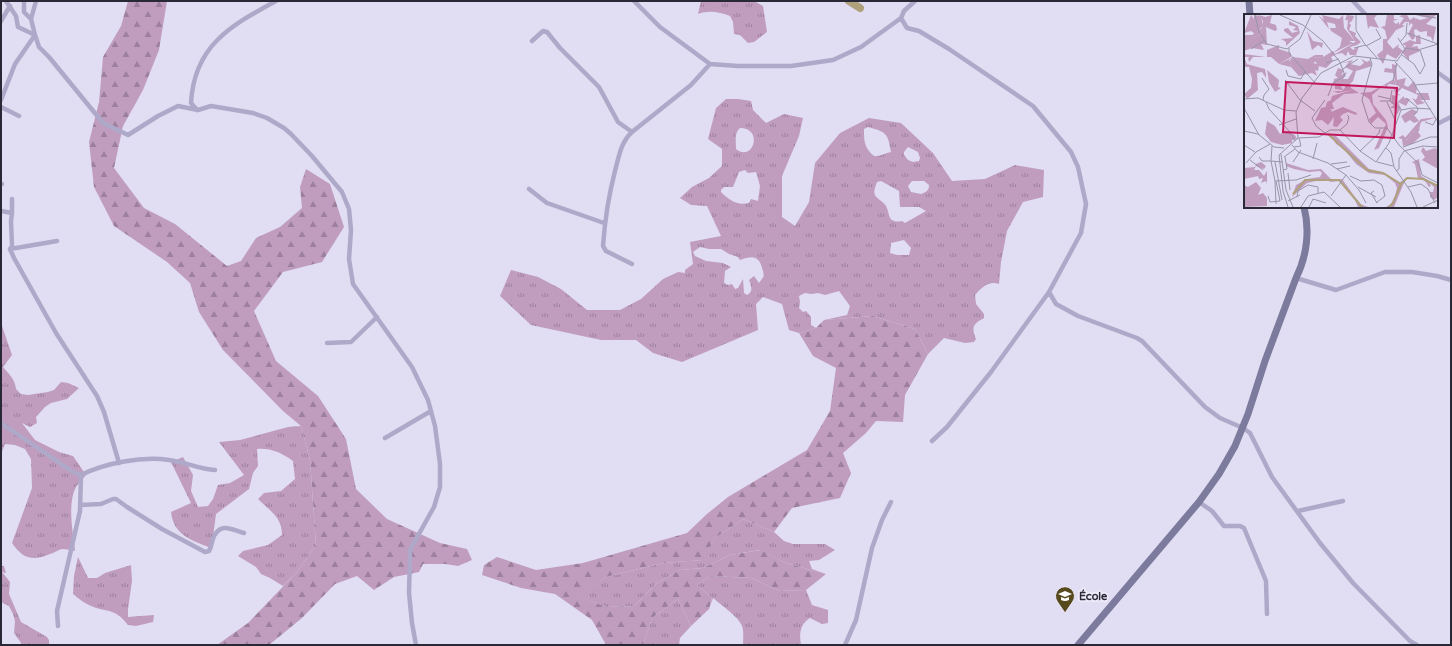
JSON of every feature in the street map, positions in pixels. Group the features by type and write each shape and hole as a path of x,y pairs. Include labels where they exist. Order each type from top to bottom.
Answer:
{"main road":[{"path":"1249,1 1250,14"},
{"path":"1078,645 1199,502 1226,463 1243,428 1265,361 1296,278 1302,266 1306,248 1307,227 1304,208"}],"street":[{"path":"6,1 16,16 18,27 35,35"},
{"path":"24,1 24,12 31,19"},
{"path":"36,1 31,19 39,47 49,57 103,123 128,135 158,116 178,106 198,110 211,106 253,113 267,118 284,128 332,178 345,197 350,215 351,230 349,259 351,278 357,290 412,367 428,400 438,448 440,488 438,498 410,550 409,593 416,645"},
{"path":"198,110 191,103 191,92 199,64 207,51 223,34 244,19 276,1"},
{"path":"634,1 660,27 710,64 738,66 791,66 833,60 861,47 901,18 904,11 915,1"},
{"path":"1353,1 1365,14"},
{"path":"1,21 10,6"},
{"path":"901,18 907,28 919,30 1033,106 1071,152 1078,167 1085,196 1086,210 1083,229 1048,292 990,372 947,427 932,441"},
{"path":"532,41 543,31 546,32 599,88 618,122 632,132"},
{"path":"1,100 15,64 35,35"},
{"path":"632,264 604,249 603,246 606,205 624,141 632,132 691,85 710,64"},
{"path":"1438,73 1451,82"},
{"path":"1,107 19,116"},
{"path":"1438,124 1451,117"},
{"path":"529,189 548,203 604,223"},
{"path":"12,199 12,246 10,249 56,333 97,396 104,412 119,463"},
{"path":"1,211 12,213"},
{"path":"10,249 57,241"},
{"path":"1296,278 1336,290 1385,272 1412,272 1451,280"},
{"path":"1048,292 1056,304 1075,314 1142,341 1200,403 1220,418 1243,428 1252,435 1272,477 1320,543 1353,583 1410,641 1416,645"},
{"path":"327,343 351,342 377,317"},
{"path":"385,438 431,411"},
{"path":"1,423 73,472 81,475 102,466 158,459 215,470"},
{"path":"58,626 57,611 80,505 81,475"},
{"path":"80,505 101,504 114,498 162,529 208,552 212,545 213,537 221,528 224,527 244,533"},
{"path":"1298,512 1343,501"},
{"path":"845,645 856,620 872,548 882,520 891,502"},
{"path":"1199,502 1212,511 1224,526 1240,526 1244,528 1266,581 1267,614"}],"green space":[{"path":"128,1 167,1 159,50 143,90 123,126 114,168 144,208 175,224 227,266 241,261 256,238 280,227 302,208 300,187 306,169 330,184 344,227 322,262 283,272 254,311 276,361 318,396 346,439 356,489 387,519 440,543 467,549 472,560 458,566 445,564 423,564 419,572 394,577 374,590 357,576 335,584 302,618 269,645 217,645 248,623 297,572 316,545 310,460 301,426 283,411 223,350 199,312 190,283 167,262 114,226 94,187 89,142 99,102 103,57 121,26"},
{"path":"701,1 754,1 763,6 767,32 754,42 748,43 740,35 734,34 733,22 730,16 714,12 698,14"},
{"path":"726,99 738,99 751,101 753,110 766,123 784,114 803,118 799,136 782,176 782,217 795,226 809,202 815,163 840,133 869,118 901,123 933,153 952,181 985,179 1015,165 1044,170 1043,197 1023,202 1007,231 1001,262 999,284 989,284 983,287 975,295 976,304 984,314 984,318 977,322 974,326 973,329 976,339 974,342 965,343 944,338 928,354 915,329 873,316 824,320 847,315 850,306 839,291 825,295 818,293 805,293 799,296 799,308 803,312 806,311 811,317 811,325 816,328 799,333 789,330 782,304 763,297 756,304 758,330 682,362 653,353 636,340 601,340 531,325 500,296 511,270 538,277 561,289 587,310 620,310 641,299 663,279 678,272 685,273 685,270 693,264 690,242 721,236 707,206 691,205 680,198 692,187 709,178 722,166 722,149 708,139 716,108","holes":["868,127 879,130 887,137 891,152 874,156 866,147 864,129","740,128 747,129 752,133 754,138 753,144 751,149 747,152 742,152 736,149 737,132","908,147 918,152 920,158 919,161 913,162 908,160 904,155 904,152","745,170 748,173 756,172 760,186 758,201 751,199 749,203 741,204 730,200 721,192 724,187 733,187 739,172","881,181 899,191 900,207 919,207 926,211 905,223 902,221 894,221 891,219 885,205 875,195 874,190 877,182","912,181 924,181 929,185 927,191 921,194 911,192 908,186","904,240 911,248 909,255 897,255 890,253 891,243","700,247 721,249 738,257 740,260 750,257 754,258 760,262 764,276 759,283 754,276 749,280 751,292 747,295 744,293 743,279 738,288 735,289 732,284 728,285 724,283 725,271 731,267 723,263 706,261 695,256 693,252"]},
{"path":"873,316 915,329 928,354 905,395 903,422 876,421 866,433 843,453 851,473 840,498 792,508 774,532 743,519 715,538 703,560 663,563 606,577 579,596 606,607 634,606 657,583 680,570 703,568 730,555 761,550 786,563 826,574 806,590 780,591 751,578 710,576 697,585 712,598 709,609 691,626 678,599 652,618 643,645 604,645 605,643 592,620 555,594 521,588 482,575 484,565 497,557 536,570 583,563 687,533 728,497 807,450 830,411 836,368 813,356 799,333 816,328 824,320"},
{"path":"1,323 12,355 3,367 14,382 16,389 21,394 28,395 48,392 54,390 61,382 68,383 79,388 67,399 51,403 45,407 36,417 37,423 30,427 22,423 35,440 59,452 73,456 86,475 78,484 73,494 71,518 75,551 62,549 38,558 33,558 24,555 12,543 32,488 31,459 25,449 15,445 5,444 1,454"},
{"path":"301,426 310,460 316,545 297,572 283,586 261,574 256,567 238,556 243,551 268,545 282,535 278,519 258,499 264,493 281,491 295,479 293,461 267,449 257,449 258,466 253,473 249,489 216,514 212,545 213,549 192,540 180,532 176,527 171,512 191,503 171,462 183,457 193,475 191,491 198,507 208,506 213,499 218,485 230,483 244,475 219,442 240,440 288,427"},
{"path":"743,519 774,532 784,541 793,544 825,544 835,550 819,560 809,561 812,569 826,574 786,563 760,550 730,555 703,568 680,570 657,583 634,606 606,607 578,596 606,577 663,563 702,560 715,538"},
{"path":"78,557 88,578 97,578 105,573 131,565 132,581 128,617 154,615 153,622 136,626 128,625 118,615 89,605 73,594 74,576"},
{"path":"1,566 4,566 6,573 2,572 10,582 9,594 21,622 47,637 49,640 49,645 21,645 14,633 15,621 13,614 9,606 1,602"},
{"path":"710,576 751,578 780,591 806,590 812,605 828,610 828,623 822,624 810,618 807,620 802,626 801,630 801,645 743,645 743,630 740,622 734,615 713,598 709,609 712,598 697,585"},
{"path":"678,599 691,626 680,638 679,645 643,645 652,618"}],"waterway":[{"path":"849,1 860,8"}],"place":[{"name":"École","path":"1065,613"}]}
